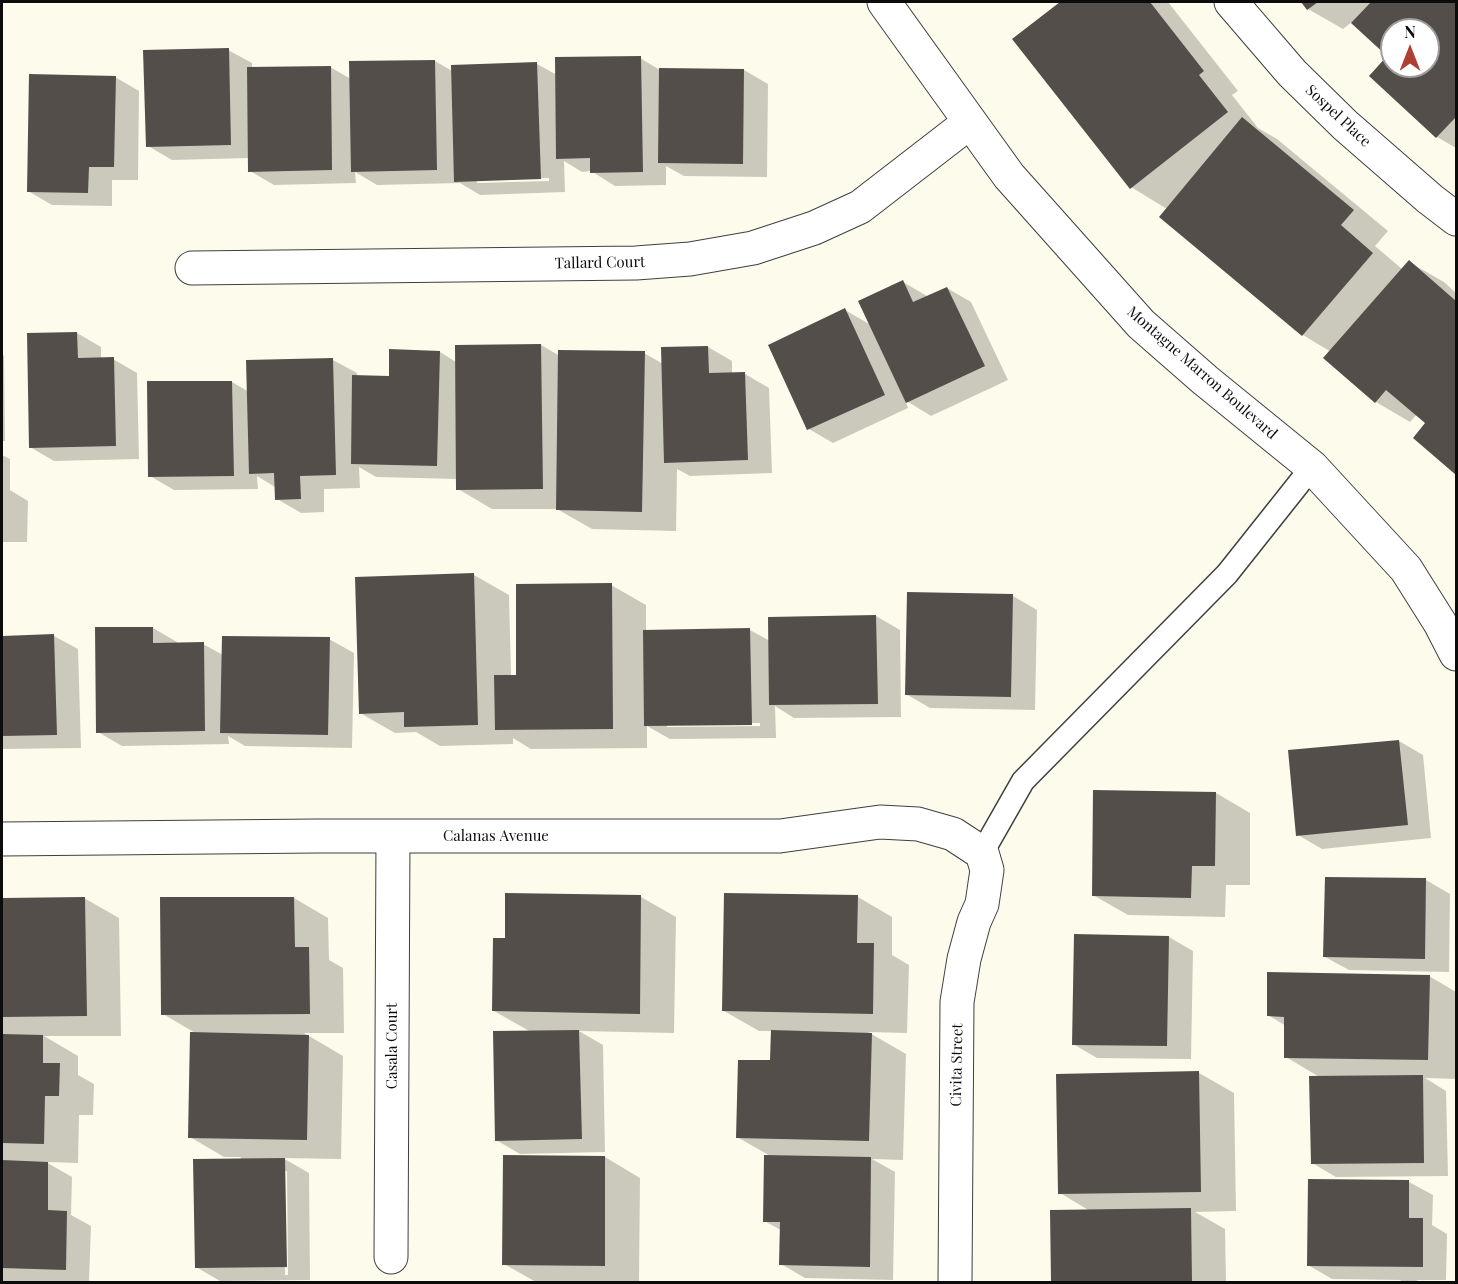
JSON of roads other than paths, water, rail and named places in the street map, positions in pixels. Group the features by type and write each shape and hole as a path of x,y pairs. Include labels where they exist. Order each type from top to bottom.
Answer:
{"street":[{"name":"Montagne Marron Boulevard","path":"884,2 1009,176 1141,324 1205,380 1312,467 1406,569 1440,623 1456,654"},
{"name":"Sospel Place","path":"1231,2 1292,73 1345,125 1456,219"},
{"name":"Tallard Court","path":"192,268 636,262 690,259 753,248 813,228 860,207 970,122"},
{"name":"Calanas Avenue","path":"2,839 780,836 880,822 918,824 953,834 982,853"},
{"name":"Casala Court","path":"391,1257 393,836"},
{"name":"Civita Street","path":"954,1282 957,1002 964,959 974,922 982,904 985,887 987,870 982,853"}],"lane":[{"path":"982,853 1023,781 1227,574 1312,467"}]}
